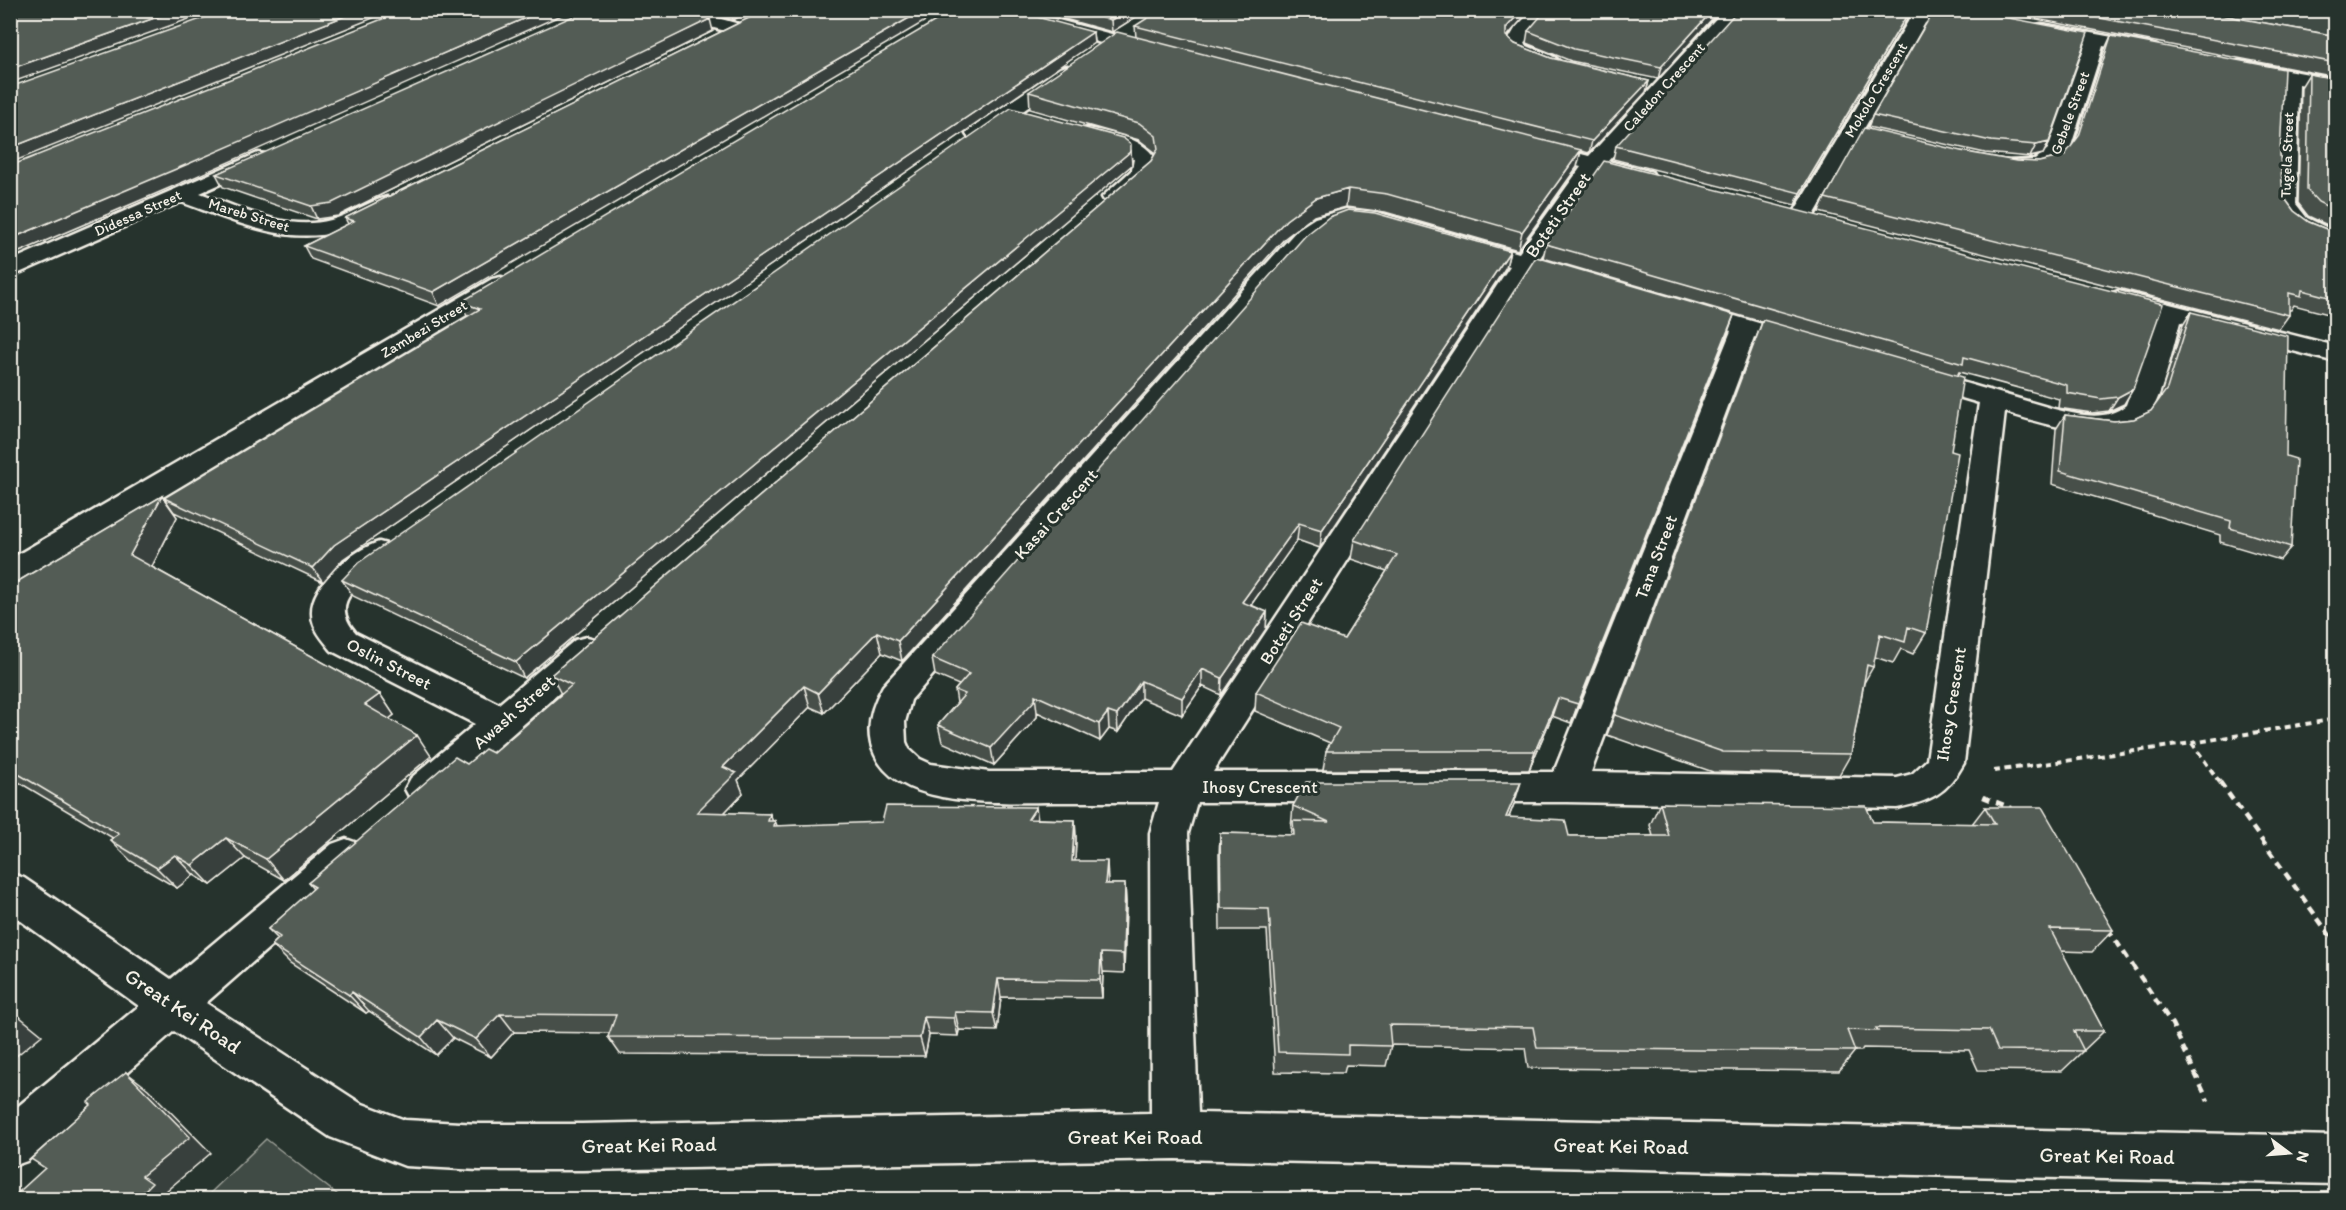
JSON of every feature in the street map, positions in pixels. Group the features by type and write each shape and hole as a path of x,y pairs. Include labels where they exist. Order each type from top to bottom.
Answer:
{"street":[{"path":"667,10 733,28"},
{"path":"998,10 1122,35 1171,55"},
{"path":"1544,10 1528,24 1515,40 1514,46 1527,54 1567,65"},
{"name":"Caledon Crescent","path":"1594,164 1734,10"},
{"name":"Mokolo Crescent","path":"1802,217 1918,20 1925,15 1943,13 1998,20"},
{"path":"702,44 753,19"},
{"path":"2020,24 2164,53"},
{"path":"960,146 1122,35"},
{"name":"Gebele Street","path":"1997,164 2041,166 2053,160 2059,149 2096,40"},
{"path":"2221,64 2336,86"},
{"name":"Tugela Street","path":"2289,77 2285,204 2288,213 2298,223 2336,240"},
{"path":"1642,83 1663,88"},
{"path":"1009,112 1131,146 1143,154 1145,159 1142,172 1089,217"},
{"path":"1851,131 1873,136"},
{"path":"1514,143 1664,182"},
{"name":"Didessa Street","path":"10,270 279,150"},
{"name":"Boteti Street","path":"1174,1136 1169,833 1183,787 1525,262 1594,164"},
{"name":"Mareb Street","path":"180,194 273,225 313,230 347,222 410,193"},
{"name":"Kasai Crescent","path":"1183,787 989,787 947,784 914,774 892,757 885,741 887,714 895,696 1286,254 1312,228 1328,219 1346,216 1376,219 1525,262"},
{"path":"1525,262 2074,423 2103,425 2132,418 2139,410 2171,312"},
{"name":"Zambezi Street","path":"10,574 522,271"},
{"path":"2091,291 2336,354"},
{"name":"Tana Street","path":"1567,788 1745,327"},
{"name":"Ihosy Crescent","path":"1183,787 1567,788 1896,793 1918,789 1934,779 1945,763 1993,399"},
{"name":"Oslin Street","path":"404,535 355,569 339,585 330,601 327,617 332,631 344,642 503,722"},
{"name":"Awash Street","path":"405,806 611,628"},
{"path":"10,1144 369,836"},
{"name":"Great Kei Road","path":"10,890 173,1005 346,1121 405,1143 479,1147 571,1147 1174,1136 2336,1160"}],"path":[{"path":"1934,779 2192,743 2336,719"},
{"path":"2192,743 2336,944"},
{"path":"1934,779 2021,811"},
{"path":"2105,924 2172,1024 2236,1159"}],"shaded area":[{"path":"2122,11 2335,11 2335,49"},
{"path":"266,1139 343,1199 204,1199"}],"building":[{"path":"28,10 177,10 10,69 10,16"},
{"path":"226,10 360,10 10,148 10,87"},
{"path":"405,10 544,10 10,239 10,166"},
{"path":"587,10 677,10 710,19 332,203 311,206 216,174"},
{"path":"765,10 923,10 433,292 304,246 354,221 345,218"},
{"path":"954,10 1011,10 1093,32 334,545 313,568 164,498 480,309 461,302"},
{"path":"1073,10 1128,10 1111,20"},
{"path":"1160,10 1522,10 1506,28 1506,36 1515,44 1551,58 1649,81 1592,141 1135,26"},
{"path":"1546,10 1713,10 1661,67 1574,49 1528,31"},
{"path":"1738,10 1910,10 1800,193 1616,146"},
{"path":"1941,10 1972,11 2088,33 2049,142 2036,145 1991,141 1873,115 1931,15"},
{"path":"2058,10 2194,10 2336,36 2336,63"},
{"path":"1117,32 1581,150 1522,232 1387,194 1348,189 1316,198 1286,220 898,641 877,632 818,693 804,686 723,767 736,773 697,812 770,814 768,821 775,821 774,826 882,822 886,806 1036,807 1028,819 1075,820 1072,861 1107,861 1105,884 1125,884 1123,954 1101,953 1100,980 998,979 993,1013 955,1012 954,1018 924,1017 920,1038 608,1037 616,1015 500,1014 476,1039 437,1020 421,1037 352,992 349,995 272,945 280,937 268,929 315,887 308,883 455,757 467,764 485,749 493,753 572,685 551,675 1151,161 1158,149 1156,136 1139,123 1029,92"},
{"path":"2111,36 2284,69 2280,155 2283,196 2294,211 2309,222 2336,233 2336,299 2302,290 2301,296 2289,293 2289,315 1825,198 1864,128 1961,151 2016,161 2039,162 2064,156 2079,136"},
{"path":"2309,74 2336,79 2336,211 2318,202 2307,190"},
{"path":"1011,108 1123,138 1131,144 1131,151 516,662 342,580 358,563"},
{"path":"1604,161 2163,304 2133,389 2118,397 2101,399 2067,393 2067,385 1964,357 1963,364 1546,244"},
{"path":"1348,210 1375,213 1510,251 1322,530 1299,523 1242,602 1267,612 1222,678 1202,669 1182,698 1141,681 1117,715 1108,712 1099,724 1035,695 1035,700 991,748 938,725 965,694 955,690 969,674 932,658 1305,236 1329,217"},
{"path":"1536,257 1734,315 1578,704 1558,698 1535,751 1326,751 1339,728 1256,692 1301,623 1344,639 1397,555 1354,540"},
{"path":"2191,312 2288,336 2286,456 2296,459 2291,547 2230,528 2231,521 2060,471 2065,415 2114,421 2134,419 2151,411 2167,389"},
{"path":"1763,320 1963,377 1951,451 1958,453 1926,633 1908,627 1905,642 1880,634 1873,667 1867,665 1851,754 1723,752 1615,715"},
{"path":"162,496 130,555 380,694 365,705 417,735 266,859 226,838 192,865 175,855 157,868 110,840 119,834 10,769 10,586"},
{"path":"1306,782 1521,782 1506,817 1565,820 1569,836 1669,836 1660,803 1866,806 1873,822 1995,824 1985,807 2042,807 2113,930 2050,929 2104,1031 2074,1031 2084,1051 1998,1050 1989,1030 1876,1028 1878,1031 1847,1030 1855,1051 1697,1050 1537,1048 1533,1027 1389,1025 1391,1046 1348,1045 1348,1054 1278,1052 1269,909 1221,908 1220,833 1294,835 1293,821 1329,822 1293,806"},
{"path":"126,1072 190,1137 142,1176 152,1183 135,1200 10,1200 45,1168 31,1159 91,1105 88,1102"}]}
